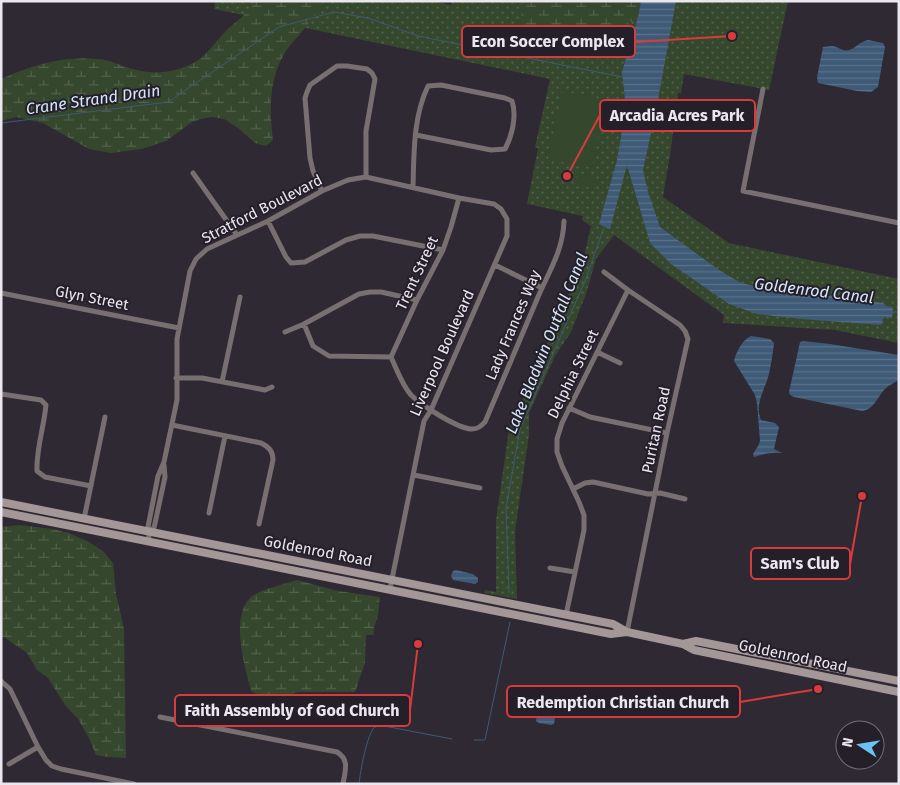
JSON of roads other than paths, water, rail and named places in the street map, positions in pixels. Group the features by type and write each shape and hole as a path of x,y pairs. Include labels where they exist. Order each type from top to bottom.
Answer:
{"main road":[{"name":"Goldenrod Road","path":"1,502 613,624 627,632 683,644 694,650 899,692"},
{"name":"Goldenrod Road","path":"1,512 611,634 627,632"},
{"path":"30,518 40,515 74,522 84,519"},
{"path":"476,607 482,603 500,602"},
{"name":"Goldenrod Road","path":"683,644 696,641 899,681"}],"street":[{"path":"322,191 313,171 310,158 305,98 310,85 337,66 367,69 375,79 366,131 366,177"},
{"path":"413,187 416,134 423,96 428,86 440,85 505,98 512,102 514,108 510,141 505,149 491,150 416,134"},
{"path":"763,89 743,191 899,223"},
{"path":"193,173 237,234"},
{"name":"Stratford Boulevard","path":"148,541 150,531 148,527 158,476 164,462 177,400 176,339 190,271 196,258 207,249 268,221 322,191 348,180 366,177 494,204 501,209 507,219"},
{"name":"Trent Street","path":"391,357 443,250 459,198"},
{"name":"Liverpool Boulevard","path":"390,590 424,422 431,410 507,236 507,219"},
{"path":"268,221 286,257 291,263 305,262 346,240 360,236 373,236 443,250"},
{"name":"Lady Frances Way","path":"431,410 460,426 471,429 479,428 485,422 556,259 564,229 564,221"},
{"path":"495,265 542,288"},
{"name":"Puritan Road","path":"604,272 680,325 685,330 688,340 667,433 627,632"},
{"name":"Delphia Street","path":"566,615 584,530 584,515 557,452 557,439 569,408 628,290"},
{"path":"285,332 304,324 358,294 381,292 418,300"},
{"name":"Glyn Street","path":"1,293 179,328"},
{"path":"222,382 240,297"},
{"path":"304,324 313,346 329,356 391,357 405,387 412,396 431,410"},
{"path":"597,352 620,363"},
{"path":"176,378 202,378 265,390 272,386"},
{"path":"1,394 41,400 46,405 36,462 37,471 45,477 91,486"},
{"path":"569,408 590,417 667,433"},
{"path":"84,519 105,417"},
{"path":"172,425 261,443 268,447 273,454 273,460 259,524"},
{"path":"209,513 225,436"},
{"path":"414,475 480,488"},
{"path":"573,489 585,483 593,482 648,494 660,493 685,498"},
{"path":"550,568 575,572"},
{"path":"776,667 778,657"},
{"path":"1,681 10,689 38,747 52,766 134,784"},
{"path":"160,718 337,752 344,757 343,784"},
{"path":"9,764 38,747"}],"water":[{"path":"641,1 676,1 643,170 660,227 719,270 741,283 777,291 883,303 886,306 893,307 892,318 885,317 881,325 802,319 757,314 729,304 671,264 650,243 627,165 610,229 599,224 617,160 626,109 622,72"},
{"path":"868,40 883,43 885,47 878,87 871,92 818,83 817,77 823,47 834,46 847,50"},
{"path":"751,336 770,339 774,343 769,374 759,403 759,414 761,420 775,423 779,427 774,449 782,453 754,457 753,454 760,441 757,403 755,395 734,361 740,346"},
{"path":"800,342 899,355 899,380 885,389 870,408 862,411 794,397 789,392"},
{"path":"453,571 473,574 478,578 478,582 475,584 453,580 451,576"},
{"path":"542,694 556,697 558,701 554,724 536,721 539,698"}],"waterway":[{"name":"Crane Strand Drain","path":"1,123 168,102 279,27 334,12 368,18 418,36 622,77"},
{"name":"Lake Bladwin Outfall Canal","path":"509,593 506,508 520,429 585,281 604,227"},
{"name":"Goldenrod Canal","path":"893,312 899,312"},
{"name":"Lake Bladwin Outfall Canal","path":"474,740 485,740 510,622"},
{"name":"Lake Bladwin Outfall Canal","path":"359,784 369,737 376,726 452,739"}],"place":[{"name":"Econ Soccer Complex","path":"732,36"},
{"name":"Arcadia Acres Park","path":"567,176"},
{"name":"Sam's Club","path":"862,496"},
{"name":"Faith Assembly of God Church","path":"418,644"},
{"name":"Redemption Christian Church","path":"818,689"}]}
